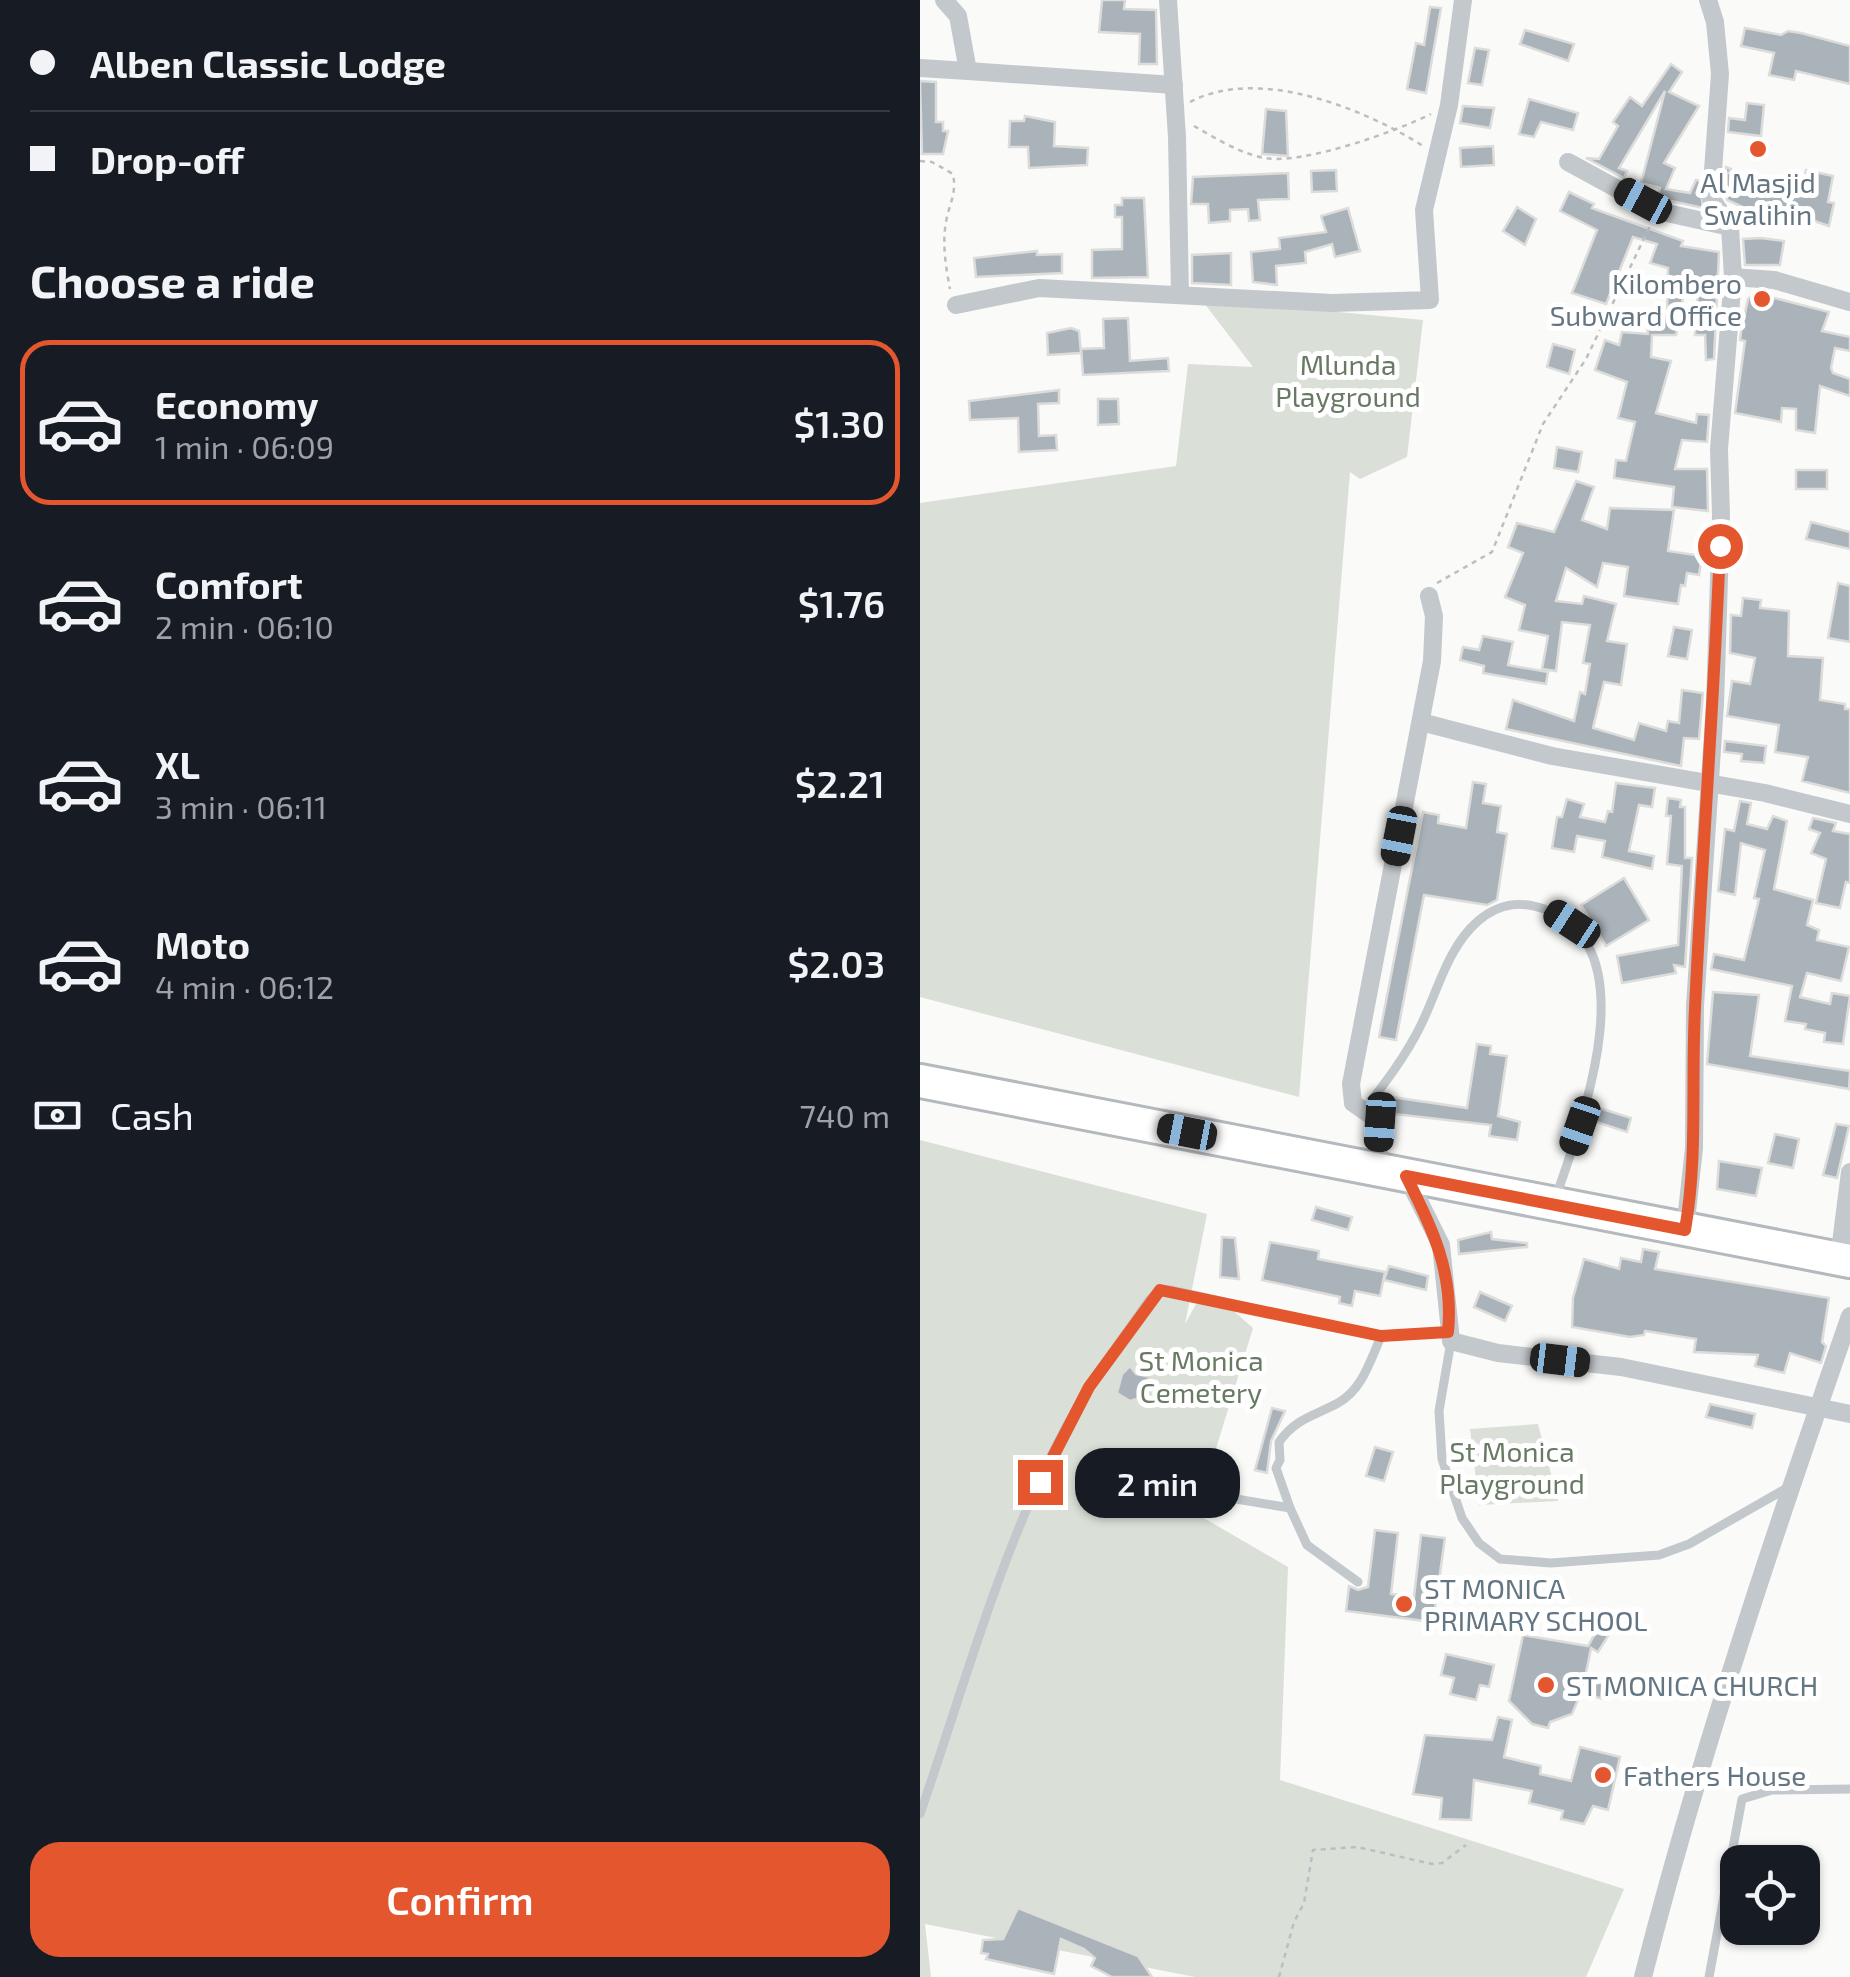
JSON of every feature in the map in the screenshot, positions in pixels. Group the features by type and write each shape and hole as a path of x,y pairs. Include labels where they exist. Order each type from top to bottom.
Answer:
{"highway":[{"path":"920,1081 1844,1260"}],"street":[{"path":"1168,0 1180,295"},
{"path":"956,305 1039,288 1132,289 1332,302 1430,300 1423,222 1450,104 1463,0"},
{"path":"1685,1230 1694,1148 1694,1022 1721,515 1719,449 1733,277 1730,227 1711,198 1720,74 1715,22 1708,0"},
{"path":"947,2 958,16 968,71"},
{"path":"920,68 1174,84"},
{"path":"1568,162 1658,212 1730,227"},
{"path":"1733,277 1774,280 1850,302"},
{"path":"1429,596 1434,616 1432,661 1351,1084 1353,1104 1380,1122 1392,1173 1440,1245 1450,1305 1450,1337 1498,1353 1621,1367 1850,1414"},
{"path":"1421,722 1552,756 1765,793 1850,814"},
{"path":"1844,1260 1850,1172"},
{"path":"1643,1977 1672,1864 1790,1486 1849,1323"}],"lane":[{"path":"1365,1110 1411,1044 1450,958 1476,922 1498,906 1529,902 1555,913 1572,924 1593,954 1600,1000 1597,1062 1553,1204"},
{"path":"920,1814 1026,1514 1054,1449 1089,1387 1160,1290 1381,1336 1450,1337 1439,1411 1442,1459 1462,1518 1479,1543 1500,1559 1551,1563 1659,1554 1689,1544 1790,1486"},
{"path":"1358,1582 1307,1545 1276,1468 1280,1460 1279,1442 1291,1425 1337,1403 1357,1386 1381,1336"},
{"path":"1210,1513 1236,1499 1290,1508"},
{"path":"1708,1977 1742,1799 1772,1790 1850,1788"}],"path":[{"path":"1174,111 1211,91 1244,89 1317,100 1398,130 1437,155"},
{"path":"1174,111 1251,155 1280,160 1398,130 1450,104"},
{"path":"920,161 932,162 953,174 954,202 946,220 945,252 956,305"},
{"path":"1429,596 1441,577 1492,552 1543,424 1586,359 1658,212"},
{"path":"1279,1977 1294,1922 1304,1903 1313,1850 1357,1847 1432,1864 1442,1862 1466,1845"}],"green space":[{"name":"Mlunda Playground","path":"1201,299 1423,320 1407,457 1360,479 1350,472 1299,1097 920,997 920,503 1176,466 1188,364 1253,367"},
{"name":"St Monica Cemetery","path":"920,1140 1207,1214 1185,1324 1196,1304 1228,1306 1253,1328 1207,1478 1157,1462 1152,1488 1288,1567 1280,1780 1624,1889 1586,1977 1195,1977 925,1924 931,1977 920,1977"},
{"name":"St Monica Playground","path":"1538,1424 1558,1501 1479,1505 1470,1429"}],"building":[{"path":"1102,0 1125,0 1124,9 1156,10 1157,64 1139,64 1140,34 1099,32"},
{"path":"1430,7 1441,8 1426,93 1407,89 1416,43 1424,45"},
{"path":"1745,28 1781,35 1788,31 1801,33 1850,46 1850,84 1796,71 1794,80 1769,75 1774,53 1741,46"},
{"path":"1525,30 1574,44 1568,61 1520,44"},
{"path":"1475,48 1489,50 1482,85 1468,83"},
{"path":"1671,64 1682,72 1669,92 1699,106 1664,163 1675,168 1666,189 1690,193 1696,180 1700,181 1703,208 1662,199 1658,197 1660,188 1641,183 1665,91 1619,168 1627,171 1624,178 1586,158 1599,159 1618,126 1613,122 1630,97 1642,106"},
{"path":"920,81 936,82 936,122 943,122 943,131 948,131 943,154 922,154"},
{"path":"1529,99 1578,113 1573,130 1541,122 1534,137 1519,134"},
{"path":"1747,103 1764,105 1761,136 1728,132 1729,118 1745,120"},
{"path":"1463,106 1494,108 1490,128 1460,123"},
{"path":"1266,109 1286,111 1288,156 1262,154"},
{"path":"1025,116 1055,122 1054,146 1088,148 1087,165 1029,168 1028,147 1009,147 1010,121 1024,121"},
{"path":"1493,146 1494,165 1461,167 1460,148"},
{"path":"1726,167 1731,169 1729,173 1771,195 1774,187 1801,196 1806,170 1833,176 1828,202 1834,203 1829,226 1759,202 1754,212 1727,200"},
{"path":"1336,170 1337,191 1312,192 1311,171"},
{"path":"1288,173 1289,199 1258,200 1260,220 1249,221 1248,209 1230,210 1230,221 1209,223 1208,204 1191,204 1193,177"},
{"path":"1569,192 1594,204 1592,208 1683,241 1681,246 1719,252 1714,359 1706,360 1705,335 1695,335 1698,289 1685,287 1676,335 1652,335 1651,357 1671,361 1656,413 1696,423 1697,414 1709,415 1707,442 1682,440 1675,469 1707,469 1708,511 1672,507 1674,487 1614,478 1616,460 1626,461 1635,422 1618,418 1627,382 1595,370 1605,340 1619,345 1622,332 1648,334 1647,315 1667,314 1668,268 1650,263 1657,244 1633,237 1606,304 1572,293 1597,230 1560,211"},
{"path":"1122,198 1144,198 1148,277 1092,278 1092,250 1122,249 1122,217 1115,217 1115,205 1122,205"},
{"path":"1517,207 1536,219 1525,245 1503,231"},
{"path":"1348,208 1360,251 1335,257 1332,244 1305,252 1306,263 1276,266 1277,285 1253,282 1251,252 1280,249 1279,238 1326,232 1321,216"},
{"path":"1743,239 1784,241 1780,265 1745,265"},
{"path":"1037,251 1037,255 1062,254 1062,273 976,277 974,258"},
{"path":"1231,253 1231,285 1192,283 1192,255"},
{"path":"1755,293 1829,312 1822,331 1850,337 1850,351 1835,348 1831,368 1833,373 1850,379 1850,396 1820,386 1815,433 1796,430 1796,409 1782,408 1781,422 1735,413 1745,341 1740,340 1741,332 1748,299"},
{"path":"1128,318 1130,361 1168,358 1169,371 1083,375 1081,349 1104,348 1103,319"},
{"path":"1071,328 1079,331 1081,353 1048,355 1047,333"},
{"path":"1553,344 1575,350 1569,374 1547,367"},
{"path":"1059,390 1059,403 1038,404 1039,436 1056,435 1057,450 1019,452 1018,418 970,420 969,401"},
{"path":"1098,399 1118,399 1119,424 1098,425"},
{"path":"1557,447 1582,452 1578,472 1554,468"},
{"path":"1796,470 1827,470 1827,489 1796,489"},
{"path":"1576,481 1594,487 1582,520 1607,529 1610,508 1674,510 1668,551 1702,556 1699,575 1687,573 1685,586 1681,585 1678,604 1624,596 1628,567 1603,563 1597,587 1566,568 1556,601 1582,604 1584,596 1616,604 1607,641 1627,644 1621,685 1604,682 1593,728 1634,740 1639,723 1666,731 1668,721 1679,723 1682,690 1703,693 1699,739 1684,738 1681,766 1506,729 1513,700 1574,721 1580,692 1585,694 1590,664 1583,663 1590,625 1562,622 1556,671 1542,669 1548,636 1519,630 1525,605 1505,597 1523,553 1508,547 1517,523 1554,532"},
{"path":"1811,522 1850,532 1850,549 1806,539"},
{"path":"1838,583 1850,586 1850,642 1828,638"},
{"path":"1743,598 1761,600 1760,608 1789,611 1788,656 1823,658 1820,700 1845,704 1845,709 1850,709 1850,793 1802,781 1808,757 1775,752 1779,725 1727,716 1732,681 1750,684 1755,658 1730,653 1731,615 1741,616"},
{"path":"1674,627 1692,630 1687,659 1668,656"},
{"path":"1483,636 1513,642 1508,665 1548,672 1546,684 1483,673 1484,666 1460,660 1463,647 1479,650"},
{"path":"1725,741 1766,746 1764,763 1741,761 1742,754 1724,752"},
{"path":"1473,782 1486,784 1483,803 1501,806 1497,832 1507,834 1497,900 1487,905 1424,895 1396,1040 1379,1037 1423,812 1439,815 1438,823 1466,828"},
{"path":"1616,783 1655,788 1652,807 1639,805 1629,851 1654,856 1652,869 1602,857 1605,841 1577,836 1574,852 1552,848 1557,817 1562,817 1567,799 1584,804 1580,817 1605,822 1608,811 1612,812"},
{"path":"1668,798 1681,800 1680,807 1685,807 1685,858 1692,858 1685,967 1674,965 1676,973 1622,983 1617,956 1678,945 1682,866 1667,864 1671,816 1666,816"},
{"path":"1740,801 1751,803 1747,824 1767,829 1773,816 1787,821 1774,889 1813,900 1807,925 1819,930 1817,940 1849,947 1841,981 1807,973 1800,997 1830,1004 1832,993 1850,996 1843,1044 1824,1042 1825,1033 1805,1029 1806,1024 1785,1021 1792,986 1711,969 1714,954 1744,960 1759,899 1754,898 1765,850 1741,843 1735,895 1718,891 1725,829 1734,831"},
{"path":"1813,818 1836,823 1833,831 1850,834 1850,883 1846,882 1840,908 1816,903 1826,859 1811,853 1820,833 1809,829"},
{"path":"1624,878 1649,920 1606,946 1581,905"},
{"path":"1713,992 1759,995 1750,1056 1850,1071 1849,1089 1707,1064"},
{"path":"1477,1044 1491,1046 1490,1054 1507,1056 1498,1116 1520,1122 1517,1140 1489,1136 1491,1125 1394,1114 1395,1110 1382,1108 1385,1096 1467,1108"},
{"path":"1593,1106 1631,1118 1627,1132 1590,1120"},
{"path":"1836,1124 1849,1126 1837,1178 1823,1175"},
{"path":"1775,1134 1799,1139 1793,1168 1768,1163"},
{"path":"1719,1161 1762,1168 1756,1196 1717,1189"},
{"path":"1316,1207 1352,1217 1348,1230 1312,1220"},
{"path":"1491,1232 1492,1239 1527,1243 1527,1247 1459,1254 1458,1240"},
{"path":"1222,1237 1235,1238 1239,1279 1220,1277"},
{"path":"1270,1242 1319,1251 1318,1259 1385,1272 1380,1296 1355,1291 1352,1306 1339,1303 1340,1297 1262,1280"},
{"path":"1643,1249 1659,1252 1655,1269 1829,1298 1821,1363 1790,1353 1784,1373 1755,1366 1758,1355 1694,1352 1696,1339 1645,1331 1644,1335 1630,1337 1572,1327 1573,1298 1584,1259 1619,1269 1621,1258 1641,1262"},
{"path":"1389,1266 1428,1276 1426,1290 1384,1280"},
{"path":"1480,1292 1512,1306 1505,1321 1474,1307"},
{"path":"1130,1366 1136,1374 1150,1377 1137,1399 1130,1401 1117,1393 1122,1374"},
{"path":"1710,1404 1755,1414 1752,1428 1706,1417"},
{"path":"1272,1408 1285,1411 1271,1441 1267,1473 1255,1470"},
{"path":"1375,1447 1393,1452 1384,1481 1366,1476"},
{"path":"1106,1457 1129,1471 1113,1505 1087,1490 1095,1472 1104,1475"},
{"path":"1375,1530 1398,1533 1391,1594 1414,1597 1421,1535 1445,1538 1433,1622 1346,1611 1349,1586 1358,1590 1368,1587"},
{"name":"ST MONICA CHURCH","path":"1604,1618 1615,1625 1598,1652 1591,1648 1585,1678 1607,1685 1603,1699 1581,1693 1572,1714 1550,1722 1548,1728 1532,1724 1509,1701 1523,1635 1588,1646"},
{"path":"1446,1654 1494,1665 1489,1687 1480,1685 1476,1700 1450,1694 1454,1678 1441,1675"},
{"path":"1498,1717 1512,1720 1504,1757 1541,1766 1540,1774 1571,1781 1580,1747 1620,1757 1608,1810 1593,1806 1584,1824 1561,1819 1563,1811 1529,1803 1532,1791 1474,1780 1471,1820 1440,1819 1442,1798 1413,1794 1425,1735 1492,1740"},
{"path":"1018,1908 1138,1956 1152,1977 1112,1977 1091,1966 1095,1958 1084,1949 1061,1939 1054,1974 986,1959 988,1954 981,1953 983,1940 1003,1939"}],"place":[{"name":"Al Masjid Swalihin","path":"1758,149"},
{"name":"Kilombero Subward Office","path":"1762,299"},
{"name":"ST MONICA PRIMARY SCHOOL","path":"1404,1604"},
{"name":"ST MONICA CHURCH","path":"1546,1685"},
{"name":"Fathers House","path":"1603,1775"}],"route":[{"path":"1040,1482 1089,1387 1160,1290 1381,1336 1448,1332 1450,1305 1440,1245 1406,1176 1685,1230 1694,1148 1692,1072 1712,760 1720,546"}]}
